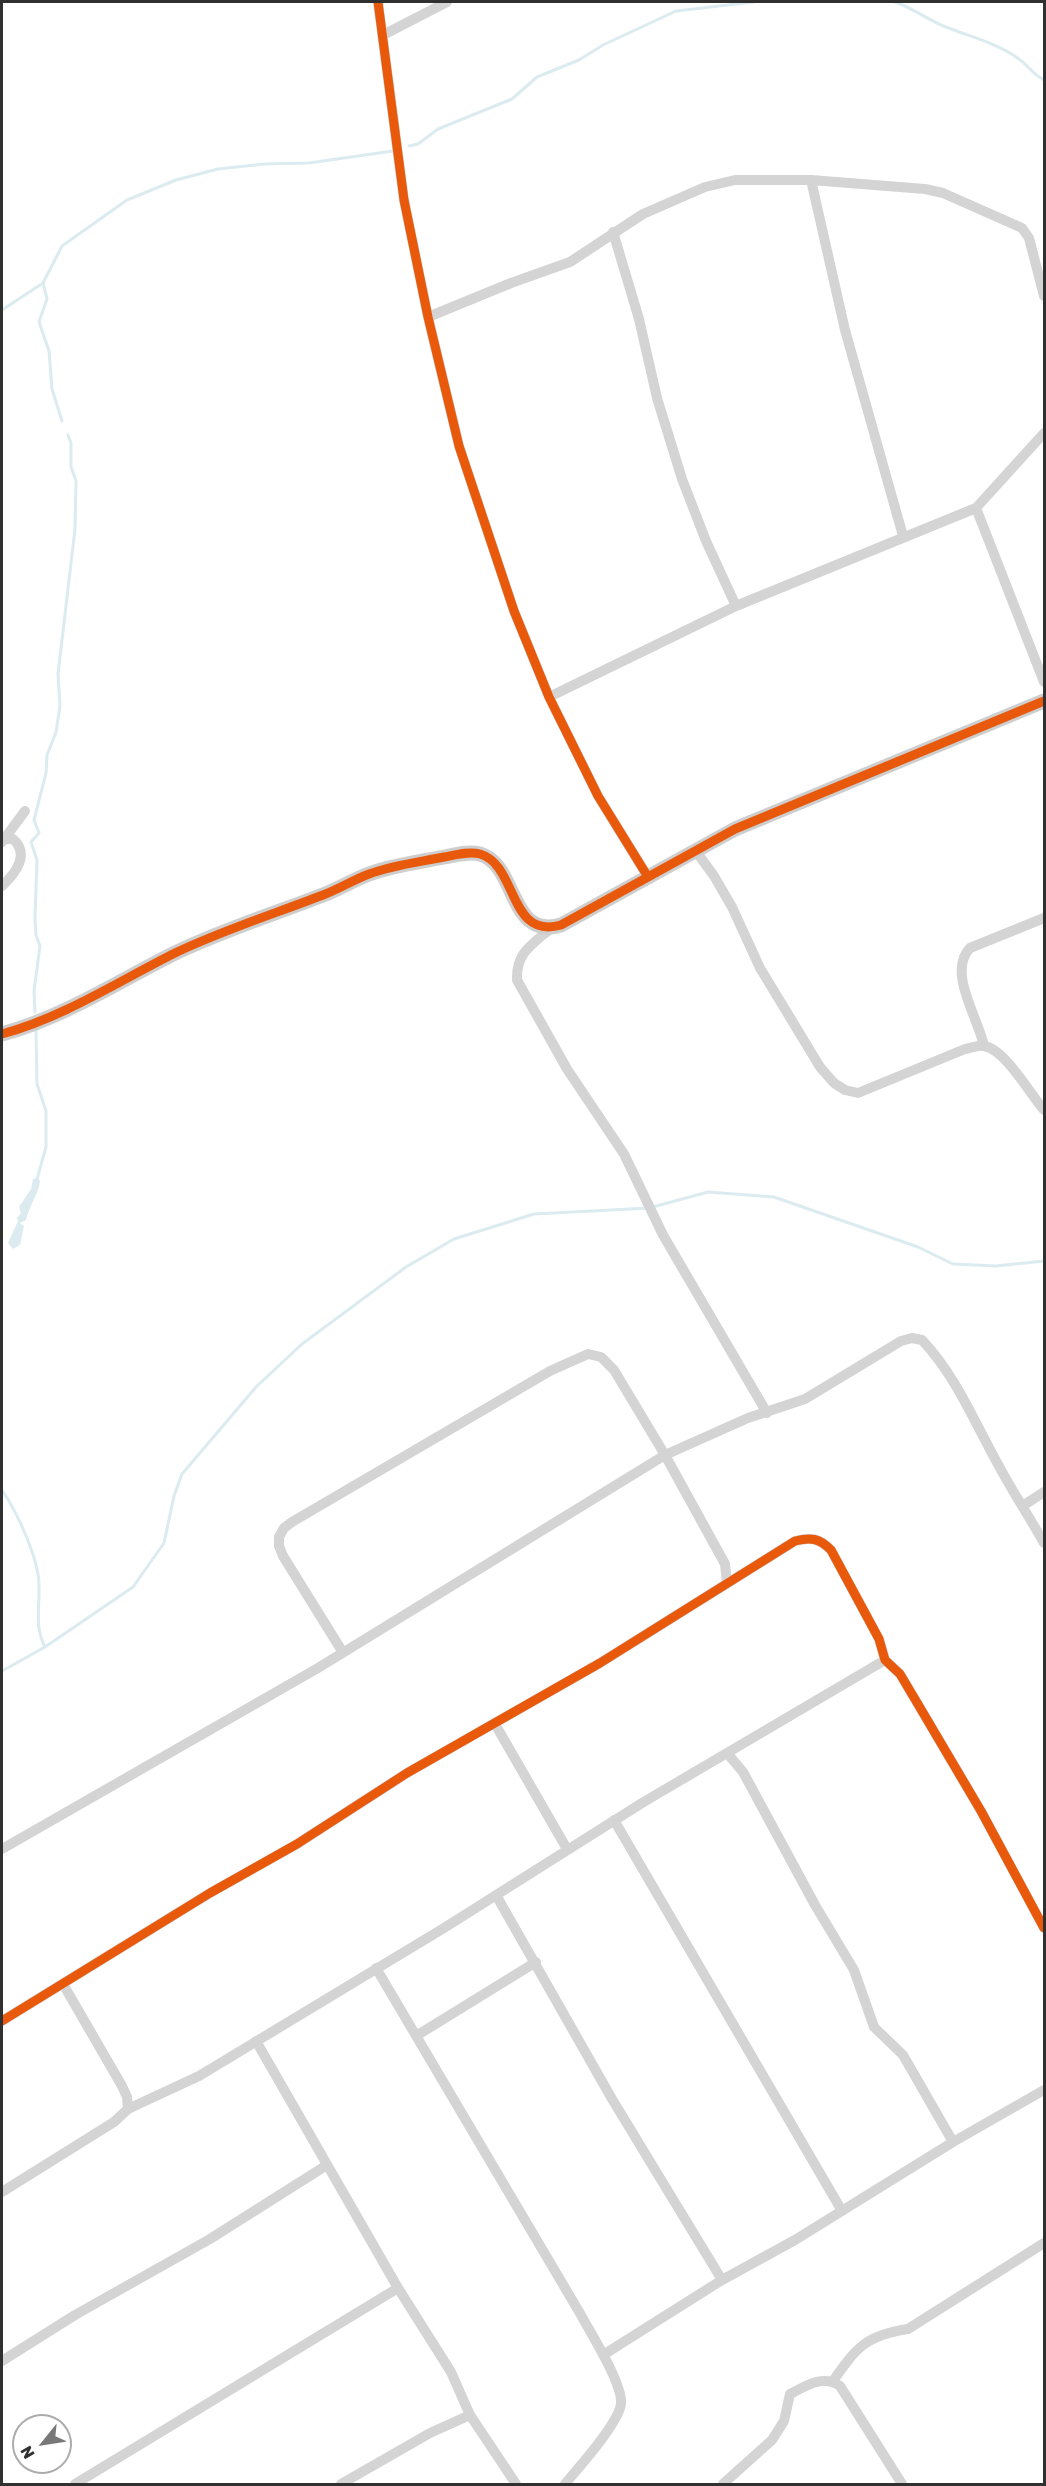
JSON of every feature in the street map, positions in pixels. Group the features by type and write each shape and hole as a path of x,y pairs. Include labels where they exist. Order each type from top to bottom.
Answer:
{"street":[{"path":"378,2 404,200 428,317 462,455 514,611 549,697 598,796 648,877"},
{"path":"383,35 447,2"},
{"path":"428,317 570,262 643,214 705,187 735,180 811,180 934,190 1022,228 1029,238 1044,296"},
{"path":"811,180 845,330 903,536"},
{"path":"613,232 639,319 657,398 682,479 706,542 736,606"},
{"path":"549,697 736,606 976,508 1044,434"},
{"path":"976,508 1044,682"},
{"path":"767,1413 663,1235 617,1143 567,1069 517,980 516,966 522,953 551,928 575,919 735,829 1044,700"},
{"path":"3,841 25,811"},
{"path":"2,886 12,877 22,853 20,845 13,839 3,841"},
{"path":"695,850 732,907 772,989 820,1067 834,1083 845,1090 858,1093 965,1049 984,1046 992,1049 1007,1062 1044,1110"},
{"path":"2,1034 71,1008 176,953 240,925 325,895 385,868 459,854 482,854 494,861 533,925 551,928"},
{"path":"984,1046 981,1030 962,982 960,971 962,956 970,948 1044,918"},
{"path":"2,1849 318,1668 342,1651 665,1455 748,1418 805,1399 891,1346 912,1338 922,1340 958,1386 1000,1469 1024,1505 1044,1543"},
{"path":"342,1651 279,1546 279,1537 284,1528 325,1501 550,1371 588,1354 601,1357 614,1370 665,1455 725,1564 727,1583"},
{"path":"1024,1505 1044,1492"},
{"path":"2,2021 210,1893 297,1844 407,1773 600,1663 795,1540 808,1537 821,1540 831,1550 874,1629 885,1660 900,1674 919,1706 981,1811 1044,1928"},
{"path":"2,2192 114,2122 128,2109 199,2076 496,1895 614,1820 885,1660"},
{"path":"495,1724 567,1850"},
{"path":"727,1753 743,1772 815,1905 854,1970 874,2027 903,2055 953,2142"},
{"path":"614,1820 842,2211"},
{"path":"496,1895 612,2099 722,2280"},
{"path":"416,2036 536,1962"},
{"path":"376,1968 613,2373 621,2403 614,2422 565,2484"},
{"path":"63,1984 122,2086 127,2097 128,2109"},
{"path":"256,2041 398,2289 451,2372 470,2415 516,2484"},
{"path":"603,2355 722,2280 795,2240 953,2142 1044,2090"},
{"path":"2,2361 75,2315 210,2238 327,2165"},
{"path":"833,2381 849,2357 869,2340 884,2333 908,2329 1044,2243"},
{"path":"75,2484 398,2289"},
{"path":"723,2484 772,2440 784,2421 789,2394 818,2381 833,2381 840,2386 902,2484"},
{"path":"341,2484 430,2433 470,2415"}],"shaded area":[{"path":"38,1178 39,1186 26,1220 20,1223 24,1226 20,1245 13,1249 8,1243 21,1213 19,1207 31,1189 33,1179"}],"waterway":[{"path":"409,146 418,144 438,129 512,99 537,77 579,60 603,45 676,11 754,2"},
{"path":"895,2 939,24 1002,49 1019,59 1044,80"},
{"path":"2,310 43,283 62,246 127,200 176,180 218,169 264,164 309,163 393,151"},
{"path":"43,283 47,299 39,322 49,351 52,389 62,421"},
{"path":"35,1012 34,991 40,946 36,935 35,918 37,860 31,842 39,833 34,820 46,773 47,755 56,732 60,706 58,674 75,529 76,481 71,467 71,443 68,435"},
{"path":"36,1031 37,1084 46,1111 46,1147 37,1179"},
{"path":"2,1671 45,1647 133,1587 164,1543 174,1496 182,1474 256,1387 302,1344 406,1267 454,1239 534,1214 649,1208 708,1192 774,1197 918,1247 953,1264 996,1266 1044,1261"},
{"path":"2,1490 20,1522 35,1561 39,1584 39,1624 45,1647"}],"cycle path":[{"path":"378,2 404,200 428,317 459,446 514,611 549,697 598,796 648,877"},
{"path":"2,1034 69,1009 175,953 211,937 323,895 369,874 406,864 462,854 480,854 492,861 501,872 522,912 531,922 544,927 561,925 735,829 1044,701"},
{"path":"2,2021 210,1893 297,1844 407,1773 600,1663 795,1541 806,1539 819,1541 831,1550 879,1639 885,1660 900,1674 919,1706 981,1811 1044,1928"}]}
